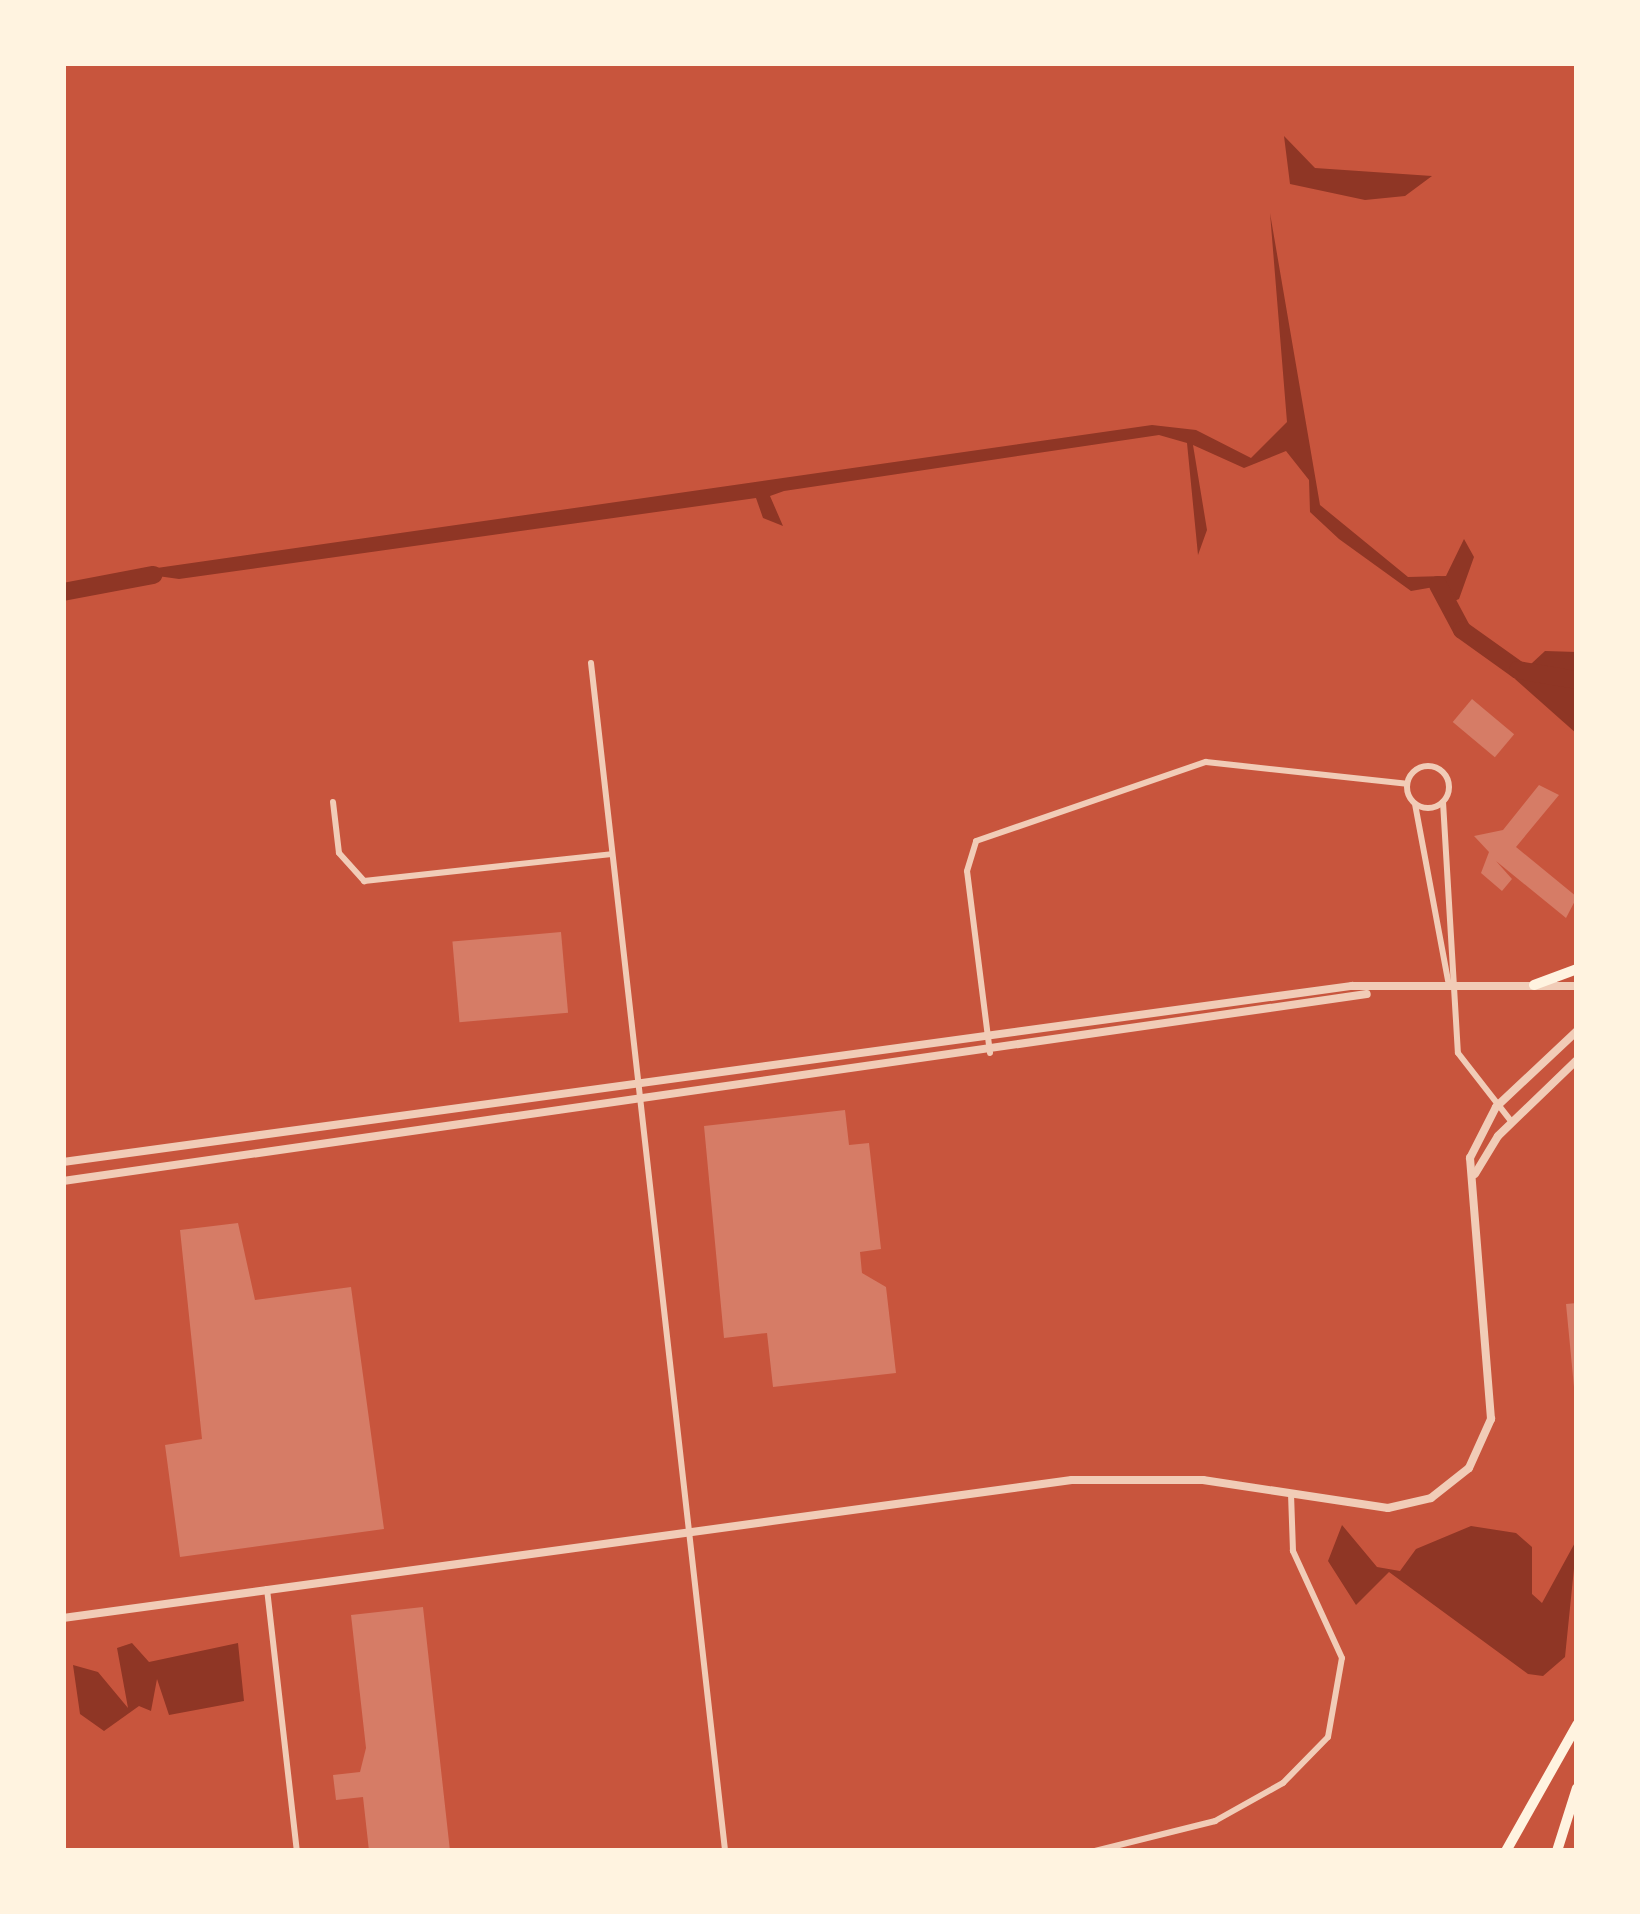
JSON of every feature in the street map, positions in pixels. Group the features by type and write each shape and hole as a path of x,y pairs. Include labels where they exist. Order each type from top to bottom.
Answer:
{"highway":[{"path":"1534,985 1577,969"},
{"path":"1506,1851 1577,1725"},
{"path":"1557,1851 1577,1788"}],"street":[{"path":"591,663 725,1851"},
{"path":"989,1053 968,871 988,834 1220,760 1407,784"},
{"path":"1407,784 1418,768 1436,767 1449,785 1443,802 1449,985"},
{"path":"1407,784 1415,804 1461,1062 1511,1121"},
{"path":"333,802 339,853 364,881 612,854"},
{"path":"1415,804 1443,802"},
{"path":"63,1162 1352,986 1369,993 1449,985 1577,986"},
{"path":"63,1181 1354,1004 1369,993"},
{"path":"63,1618 1116,1476 1416,1504 1477,1455 1492,1396 1469,1158 1496,1107 1577,1031"},
{"path":"1474,1175 1511,1121 1577,1060"},
{"path":"1095,1851 1215,1821 1283,1783 1328,1737 1342,1658 1293,1551 1291,1495"},
{"path":"267,1589 297,1851"}],"shaded area":[{"path":"1284,136 1315,168 1432,176 1405,196 1365,200 1290,184"},
{"path":"1270,213 1320,505 1408,577 1446,576 1464,539 1474,557 1459,599 1442,606 1434,587 1411,591 1339,539 1310,512 1309,480 1286,451 1244,468 1193,445 1207,530 1198,555 1187,443 1159,435 784,491 770,496 783,526 763,518 756,498 179,579 129,572 1152,425 1196,430 1251,458 1287,422"},
{"path":"1545,651 1577,652 1577,734 1515,679"},
{"path":"1342,1525 1377,1567 1400,1571 1416,1549 1471,1526 1516,1533 1532,1547 1532,1594 1542,1603 1577,1539 1565,1657 1543,1676 1528,1674 1389,1572 1356,1605 1328,1561"},
{"path":"132,1643 149,1662 238,1643 244,1701 169,1715 157,1679 151,1711 139,1706 104,1731 80,1714 73,1665 98,1672 128,1708 117,1648"}],"building":[{"path":"1472,699 1514,734 1495,757 1453,722"},
{"path":"1539,785 1559,795 1516,847 1577,897 1566,918 1496,861 1512,879 1502,891 1481,873 1489,852 1474,836 1503,830"},
{"path":"561,932 568,1013 459,1022 452,941"},
{"path":"845,1110 849,1145 869,1143 881,1249 860,1252 862,1273 886,1287 896,1373 773,1387 767,1333 724,1338 704,1126"},
{"path":"238,1223 255,1300 351,1287 384,1529 180,1557 165,1445 202,1439 180,1230"},
{"path":"1577,1303 1577,1387 1574,1387 1566,1304"},
{"path":"423,1607 450,1851 369,1851 363,1797 336,1800 333,1775 360,1772 366,1748 351,1615"}],"waterway":[{"path":"63,592 153,575"},
{"path":"1438,585 1462,630 1518,670 1577,680"}]}
